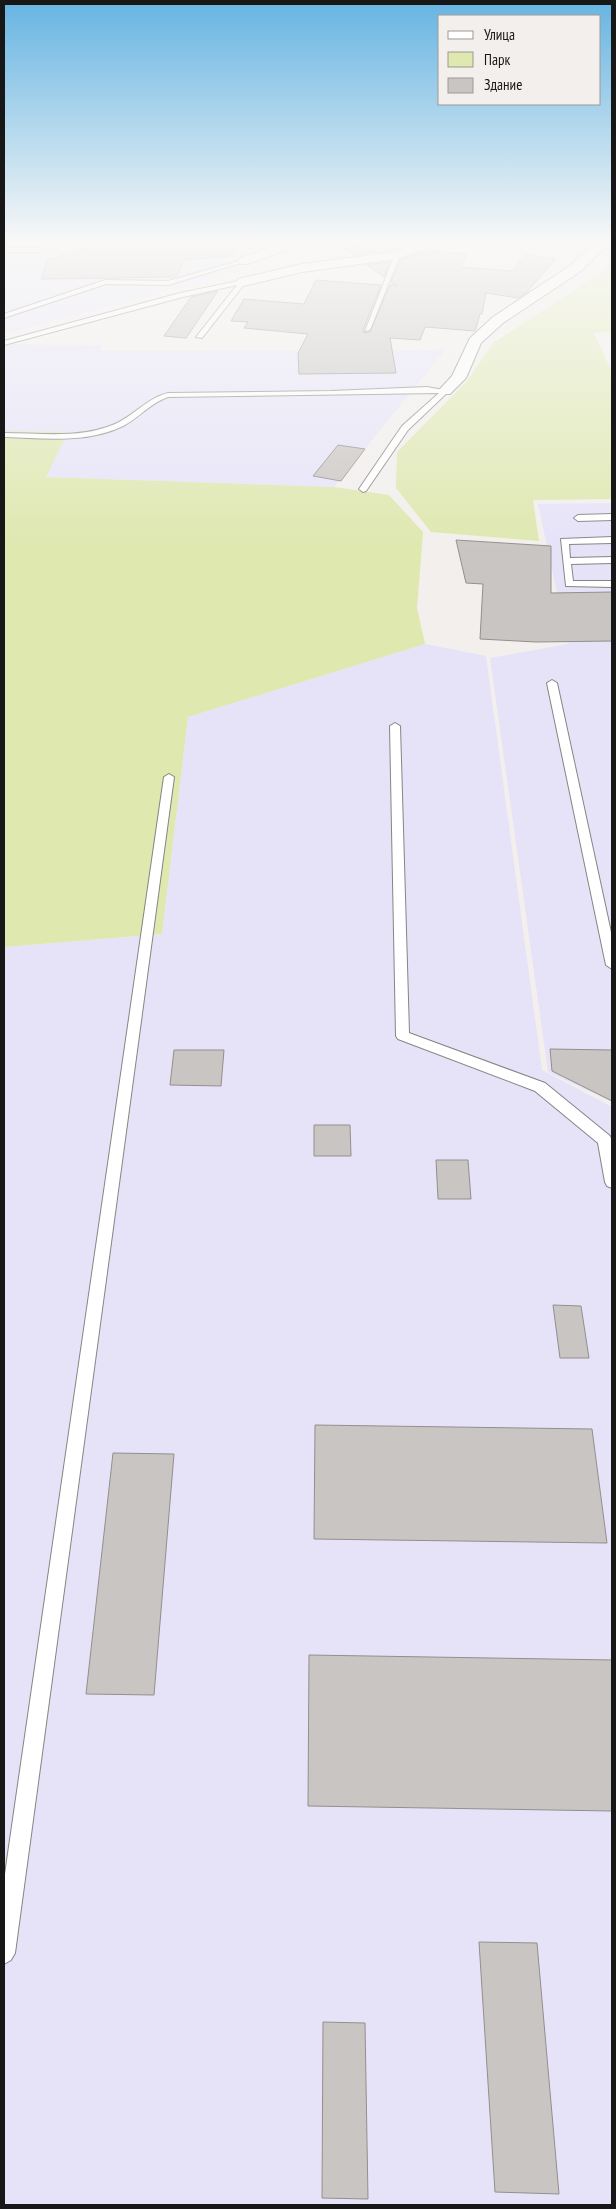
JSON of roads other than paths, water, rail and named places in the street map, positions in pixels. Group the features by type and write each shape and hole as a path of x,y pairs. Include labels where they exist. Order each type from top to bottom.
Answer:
{"street":[{"path":"445,391 459,378 474,344"}],"lane":[{"path":"4,435 74,435 106,430 128,420 150,401 168,395 331,393 427,389 445,391"},
{"path":"363,489 405,428 445,391"},
{"path":"578,518 612,517"},
{"path":"612,540 564,542 569,584 612,584"},
{"path":"567,561 612,560"},
{"path":"552,683 612,965"},
{"path":"395,726 403,1036 540,1087 605,1140 612,1182"},
{"path":"4,1953 169,777"}]}
